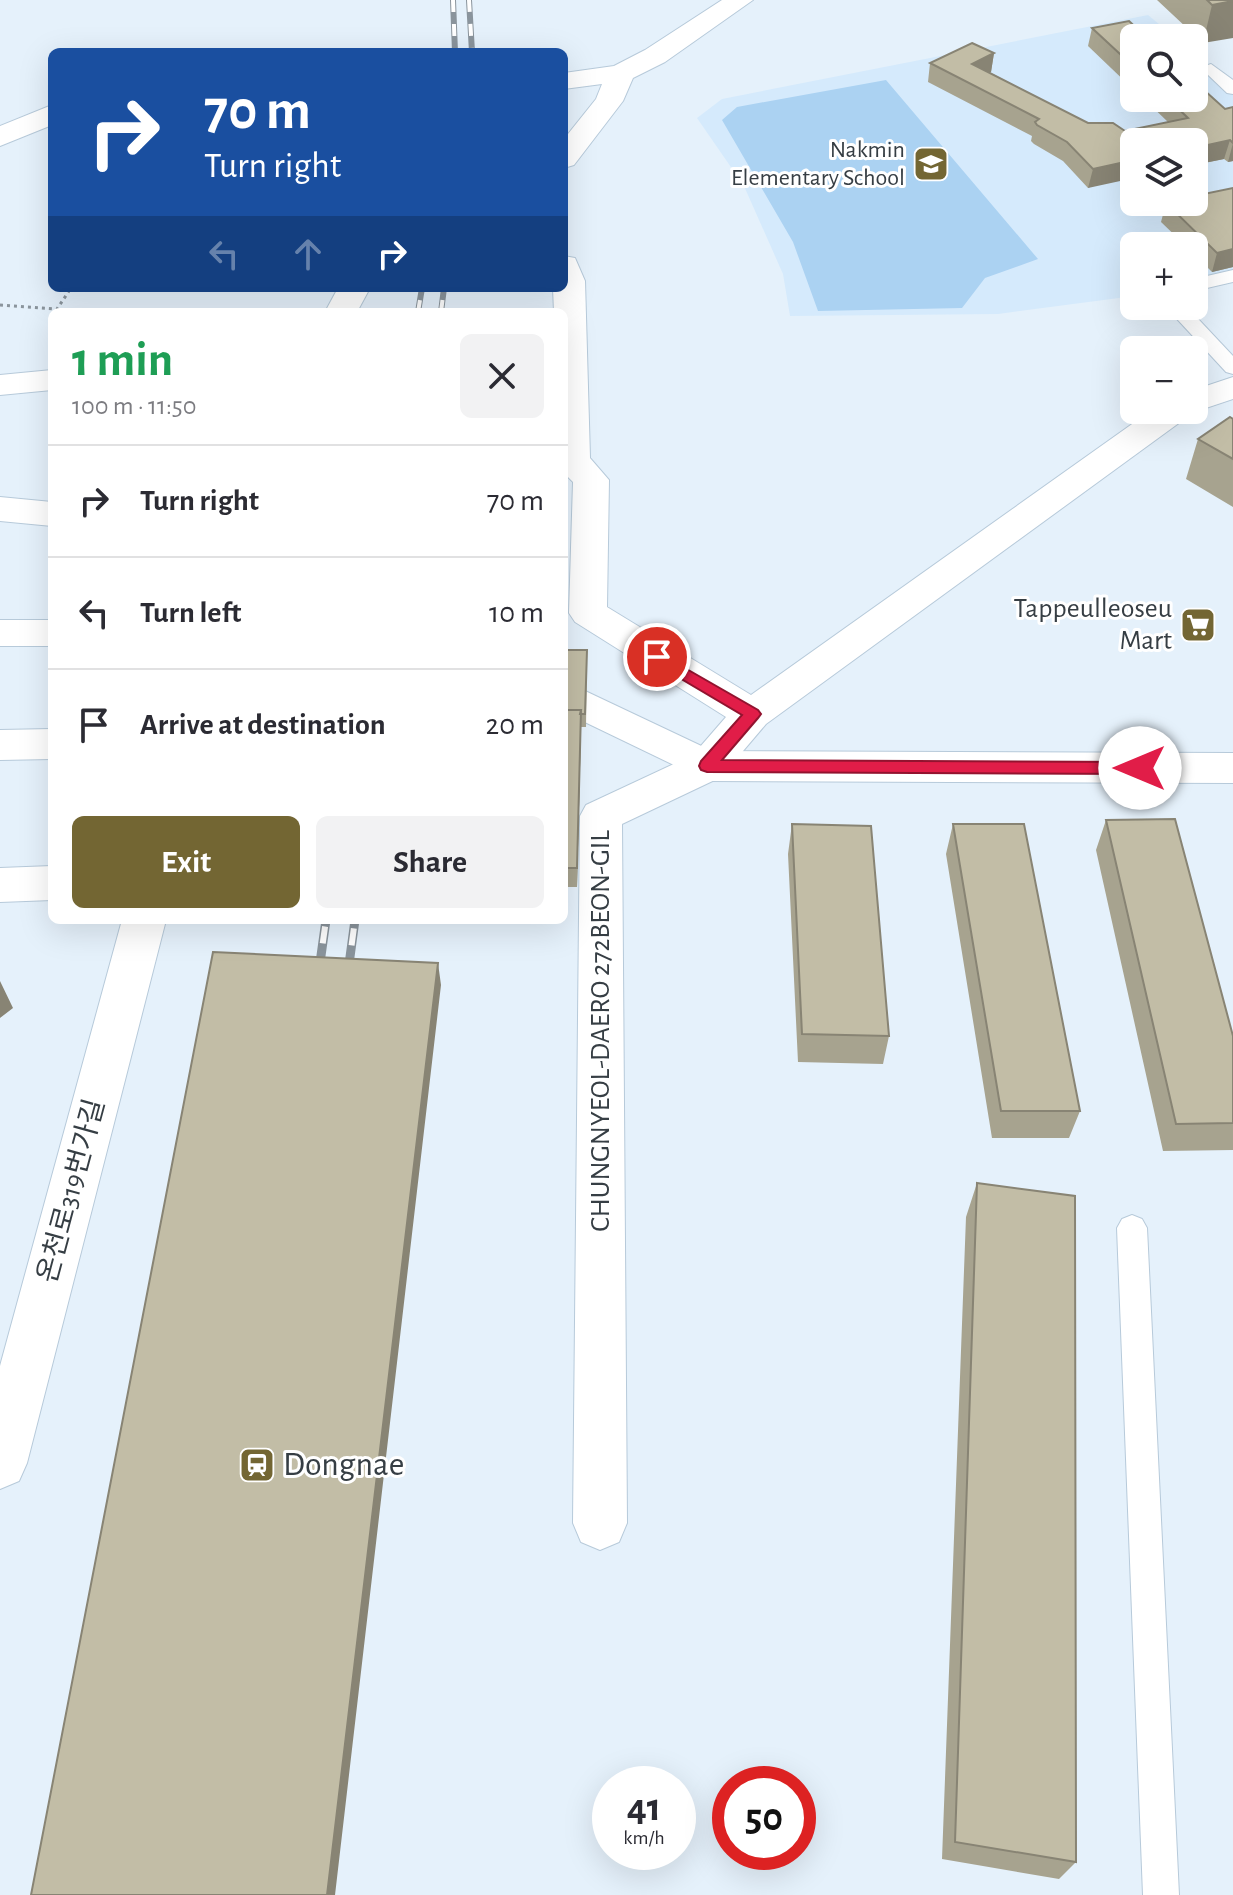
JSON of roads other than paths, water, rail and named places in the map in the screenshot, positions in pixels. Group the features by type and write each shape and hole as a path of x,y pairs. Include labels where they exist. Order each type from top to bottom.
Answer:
{"street":[{"path":"568,80 621,73 655,56 740,0"},
{"path":"568,154 609,101 621,73"},
{"path":"0,137 48,116"},
{"path":"568,278 573,461 591,480 588,613 752,714"},
{"path":"0,385 48,380"},
{"path":"1208,397 1233,387"},
{"name":"CHUNGNYEOL-DAERO 272BEON-GIL","path":"600,1523 601,816 707,766 752,714 1155,424"},
{"path":"0,509 48,514"},
{"path":"0,633 48,633"},
{"path":"568,697 707,766 1233,768"},
{"path":"0,745 48,744"},
{"path":"0,885 48,883"},
{"name":"온천로319번가길","path":"0,1463 143,924"}],"lane":[{"path":"1211,69 1233,89"},
{"path":"1208,282 1233,276"},
{"path":"1188,320 1233,368"},
{"path":"1132,1228 1161,1895"}],"railway":[{"path":"453,0 455,48"},
{"path":"469,0 472,48"},
{"path":"419,308 421,292"},
{"path":"442,308 444,292"},
{"path":"318,977 325,924"},
{"path":"347,979 354,924"}],"place":[{"name":"Nakmin Elementary School","path":"931,164"},
{"name":"Tappeulleoseu Mart","path":"1198,625"},
{"name":"Dongnae","path":"257,1465"}]}
